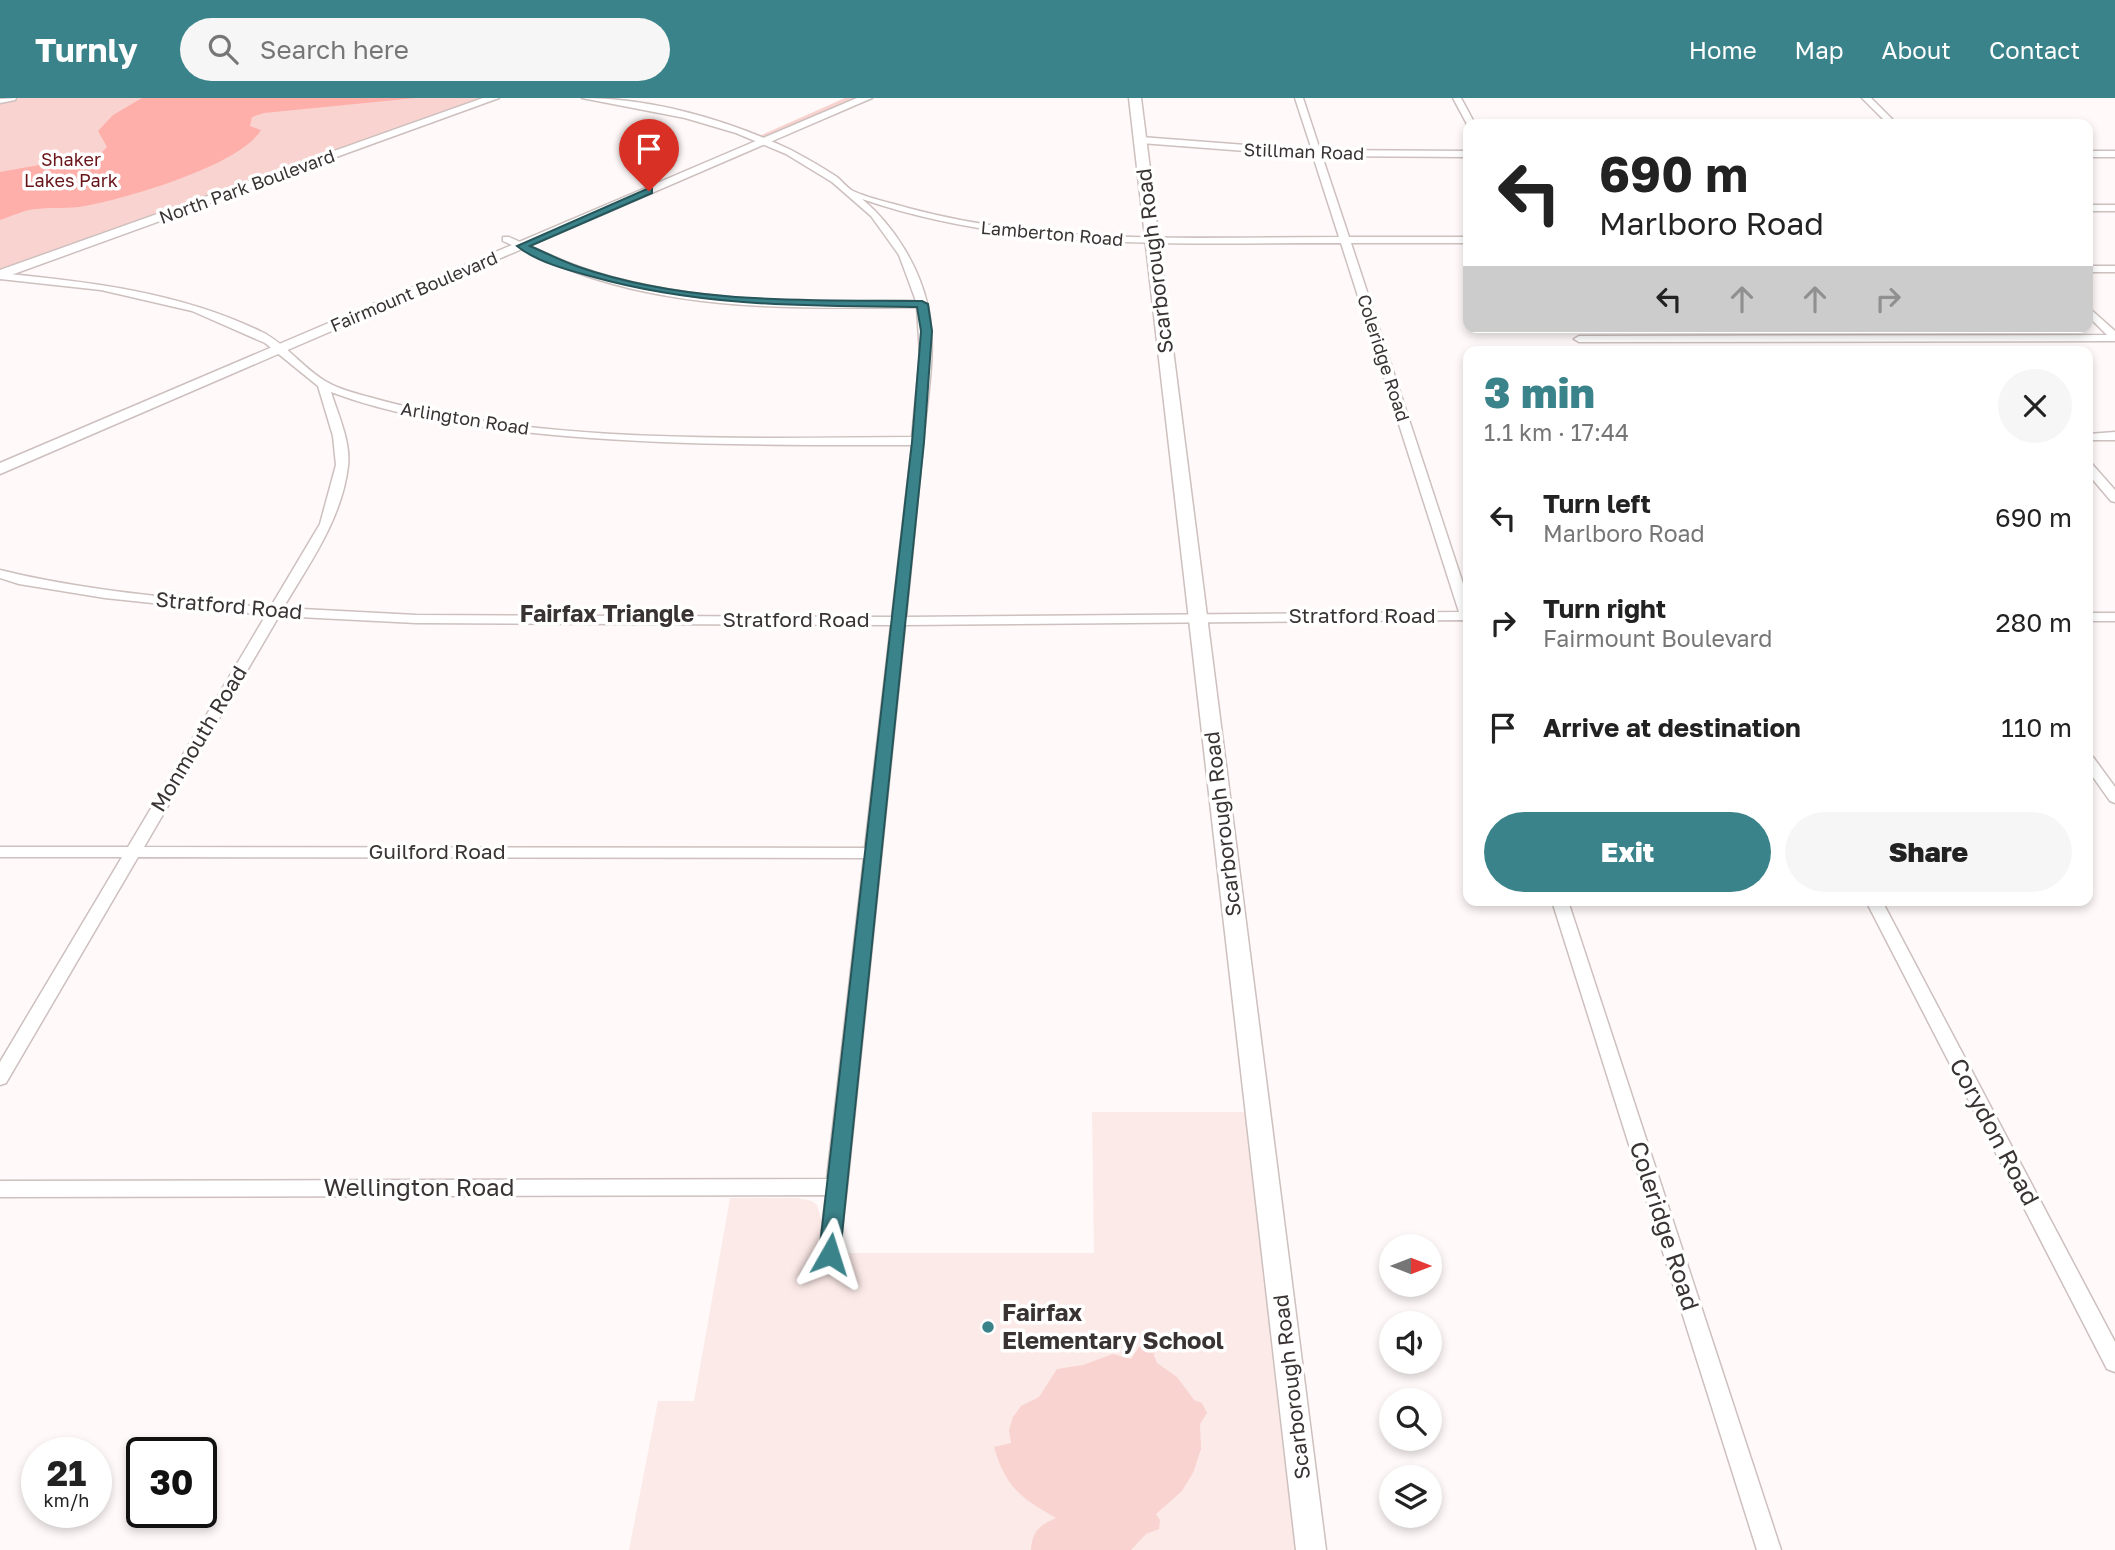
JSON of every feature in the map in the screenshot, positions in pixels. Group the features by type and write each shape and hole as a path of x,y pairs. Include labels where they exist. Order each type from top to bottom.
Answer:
{"street":[{"path":"0,101 12,98"},
{"name":"North Park Boulevard","path":"0,275 493,98"},
{"path":"586,98 695,117 757,139 792,155 850,192 875,217 903,254 922,304 926,331 918,442 830,1254"},
{"name":"Fairmount Boulevard","path":"0,469 522,246 757,139 840,98"},
{"name":"Fairmount Boulevard","path":"121,401 506,239 866,98"},
{"name":"Scarborough Road","path":"1135,98 1311,1550"},
{"name":"Coleridge Road","path":"1300,98 1463,602"},
{"path":"1457,98 1468,119"},
{"path":"1866,98 1888,119"},
{"name":"Stillman Road","path":"1141,141 1318,154 1463,154"},
{"path":"2093,154 2115,154"},
{"name":"Lamberton Road","path":"850,192 898,209 975,228 1074,239 1463,240"},
{"path":"2093,208 2115,208"},
{"path":"875,217 898,209"},
{"path":"506,239 574,269 628,284 696,296 762,302 922,304"},
{"path":"2093,269 2115,269"},
{"name":"Arlington Road","path":"0,275 96,285 169,299 206,312 268,340 282,348 323,385 398,409 452,420 587,436 918,442"},
{"path":"2093,315 2115,338"},
{"path":"1576,333 1582,346"},
{"path":"1579,340 2115,338"},
{"path":"1784,339 1789,346"},
{"path":"1975,339 1981,346"},
{"name":"Monmouth Road","path":"0,1078 326,524 342,465 339,436 323,385"},
{"path":"2093,437 2115,436"},
{"path":"2093,473 2115,498"},
{"name":"Stratford Road","path":"0,574 19,580 105,594 274,612 416,619 899,621 1463,617"},
{"path":"2093,617 2115,617"},
{"path":"2093,767 2115,798"},
{"name":"Guilford Road","path":"0,852 874,853"},
{"name":"Coleridge Road","path":"1562,906 1769,1550"},
{"name":"Corydon Road","path":"1877,906 2115,1363"},
{"name":"Wellington Road","path":"0,1189 837,1187"}],"shaded area":[{"path":"142,98 416,98 264,113 252,117 250,126 261,130 249,143 207,168 153,188 103,202 79,207 42,208 0,220 0,172 100,154 107,147 98,131 113,115"},
{"name":"Fairfax Elementary School","path":"1092,1112 1246,1112 1295,1550 629,1550 658,1401 694,1401 730,1198 797,1198 812,1201 817,1205 821,1219 819,1253 1094,1253"}],"green space":[{"name":"Shaker Lakes Park","path":"19,98 484,98 0,270 0,104"},
{"path":"845,98 860,98 766,138 757,137"},
{"path":"1156,1337 1154,1356 1157,1363 1177,1377 1194,1400 1202,1403 1207,1413 1200,1424 1201,1449 1193,1473 1182,1491 1156,1514 1160,1520 1159,1529 1146,1534 1131,1550 1031,1550 1038,1530 1056,1518 1016,1490 1004,1473 994,1447 1011,1443 1009,1430 1013,1417 1021,1406 1039,1397 1057,1369 1083,1365 1113,1354 1131,1359 1141,1344"}],"place":[{"name":"Fairfax Elementary School","path":"988,1327"}],"district":[{"name":"Fairfax Triangle","path":"607,614"}],"route":[{"path":"649,191 522,246 574,269 628,284 696,296 762,302 922,304 926,331 918,442 830,1254"}]}
